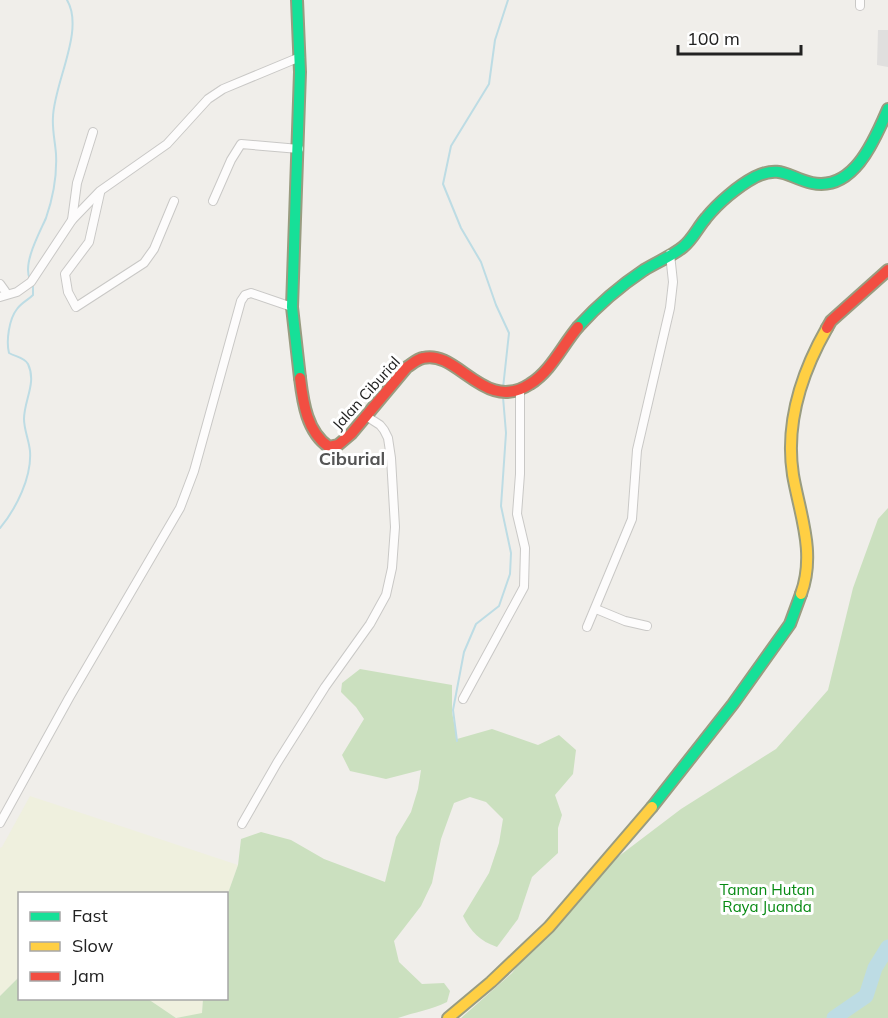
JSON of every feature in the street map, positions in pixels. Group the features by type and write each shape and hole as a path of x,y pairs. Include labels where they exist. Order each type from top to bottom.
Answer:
{"street":[{"name":"Jalan Ciburial","path":"297,0 300,57 299,149 292,307 302,397 306,414 320,441 329,447 338,446 407,368 417,360 426,357 449,365 483,386 498,391 512,392 520,389"},
{"path":"1,290 17,292 31,282 72,220 100,191 167,144 208,99 223,89 300,57"},
{"path":"463,699 524,587 525,548 517,514 520,474 520,389 542,375 568,339 600,305 643,271 682,248 717,207 758,175 780,172 823,184 839,179 850,172 860,163 876,137 888,109"},
{"path":"72,220 77,183 93,132"},
{"path":"213,201 231,160 241,144 299,149"},
{"path":"100,191 89,242 65,274 68,292 76,307 144,262 154,249 174,201"},
{"path":"587,627 632,519 637,450 674,282 670,254"},
{"path":"448,1018 491,982 549,927 610,857 733,704 790,624 803,589 808,556 807,533 793,473 792,436 799,388 816,347 831,321 888,270"},
{"path":"0,824 69,698 180,508 195,471 245,295 251,293 292,307"},
{"path":"242,824 277,763 325,687 378,612 386,595 392,568 395,527 392,458 383,427 366,416"},
{"path":"596,609 625,621 647,626"}],"green space":[{"name":"Taman Hutan Raya Juanda","path":"888,508 888,1018 461,1018 512,973 551,922 598,872 681,809 776,749 828,690 853,588 878,519"},
{"path":"360,669 452,685 452,712 457,739 492,729 538,745 559,735 576,750 573,774 555,795 562,815 558,828 558,853 532,877 518,919 497,947 477,935 463,916 489,873 499,843 503,819 486,802 470,797 454,803 441,839 432,883 421,906 394,941 399,962 422,984 444,983 450,991 447,1002 398,1018 176,1018 202,1013 203,1000 228,1000 228,893 238,865 241,839 261,832 291,840 324,859 385,882 396,837 411,812 421,770 386,779 350,771 342,755 364,719 341,692 342,683"},
{"path":"30,796 238,865 228,893 18,892 18,978 0,996 0,848"},
{"path":"18,978 18,1000 149,1000 176,1018 0,1018 0,996"},
{"path":"149,1000 203,1000 202,1014 176,1018"}],"shaded area":[{"path":"878,30 888,30 888,67 877,65"}],"waterway":[{"path":"30,279 28,273 30,257 53,194 56,154 53,117 73,26 72,12 67,0"},
{"path":"503,388 509,333 496,305 481,262 461,228 443,184 451,146 489,84 495,40 508,0"},
{"path":"0,528 12,512 22,492 30,461 24,419 31,385 30,371 24,360 9,353 8,342 14,313 33,295 33,284"},
{"path":"457,741 453,710 464,652 476,624 499,606 510,574 511,553 501,506 506,433 503,397"},
{"path":"834,1018 866,996 875,968 888,947"}],"traffic: fast":[{"path":"297,0 300,72 292,307 300,378"},
{"path":"578,327 626,283 683,247 716,207 735,190 755,177 764,173 778,172 812,183 827,184 840,179 861,161 888,109"},
{"path":"652,807 733,704 790,624 801,594"}],"traffic: slow":[{"path":"801,594 805,579 807,549 793,475 791,437 803,380 827,328"},
{"path":"448,1018 491,982 549,927 652,807"}],"traffic: jam":[{"path":"827,328 831,321 888,270"},
{"path":"300,378 307,416 316,433 329,447 338,445 351,434 407,367 419,359 436,358 448,362 485,387 499,391 514,391 537,379 556,358 578,327"}],"district":[{"name":"Ciburial","path":"352,458"}]}
